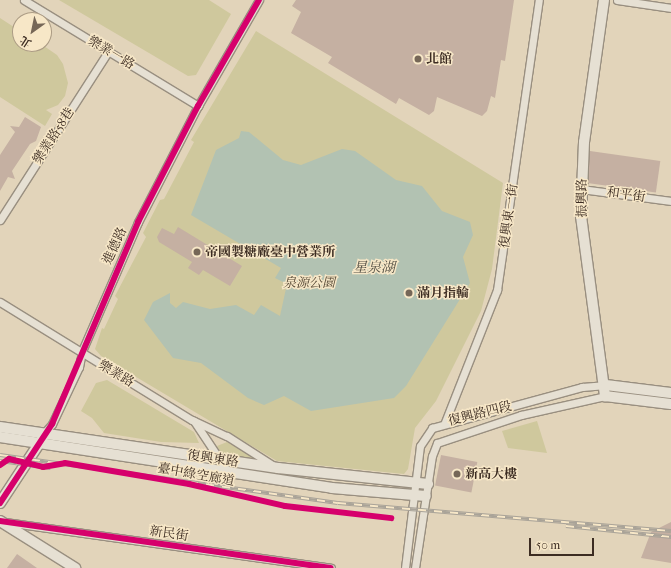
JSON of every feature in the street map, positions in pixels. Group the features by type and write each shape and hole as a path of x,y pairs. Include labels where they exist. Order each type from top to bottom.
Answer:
{"street":[{"name":"樂業一路","path":"24,0 198,106"},
{"name":"進德路","path":"0,503 39,444 44,433 52,424 79,367 82,352 138,222 198,106 259,0"},
{"name":"復興東一街","path":"445,422 497,290 539,0"},
{"name":"振興路","path":"604,0 585,127 581,189 583,246 606,385 605,396"},
{"path":"617,0 671,8"},
{"name":"樂業路58巷","path":"0,220 108,52"},
{"name":"和平街","path":"581,189 671,201"},
{"name":"樂業路","path":"0,302 192,420 227,436 278,468"},
{"name":"復興路四段","path":"405,568 422,441 432,428 445,422 582,388 606,385 671,393"},
{"name":"復興路四段","path":"415,568 433,451 440,440 521,415 605,396 671,404"},
{"name":"樂業路","path":"192,420 228,472"},
{"name":"復興東路","path":"0,426 278,468 428,484"},
{"name":"復興東路","path":"0,437 332,488 426,496"},
{"path":"2,521 75,568"},
{"name":"新民街","path":"2,521 331,568"}],"green space":[{"path":"59,0 209,0 231,14 196,75 188,76"},
{"path":"0,18 12,26 12,52 52,52 57,55 63,64 68,83 65,96 58,105 46,110 52,114 45,126 0,97"},
{"name":"泉源公園","path":"256,31 503,183 492,269 481,311 436,401 415,428 408,469 404,474 277,461 101,356 95,349 102,328 104,329 118,299 115,296 146,237 143,233 160,200 164,199 194,142 191,140"},
{"path":"107,380 194,432 199,443 161,442 104,433 92,418 81,411 96,383"},
{"path":"537,421 547,453 508,448 502,431"},
{"path":"227,442 253,457 253,460 223,457 217,446"}],"water":[{"name":"星泉湖","path":"241,131 249,132 283,160 301,165 342,149 355,151 396,180 422,186 442,211 470,222 473,235 463,257 470,283 406,386 394,398 311,411 284,396 264,405 248,398 201,363 173,358 144,320 153,302 170,293 170,303 176,308 183,302 210,309 236,305 254,315 261,305 280,316 287,284 275,278 281,268 191,215 216,150 239,138"}],"building":[{"name":"北館","path":"296,0 514,0 505,61 501,60 495,98 491,96 487,111 482,116 437,97 434,111 429,115 399,98 396,104 328,63 332,57 291,33 301,12 292,6"},
{"path":"25,117 41,127 36,141 30,144 12,171 15,179 8,177 0,191 0,155 15,132 10,126 19,127"},
{"path":"590,151 660,161 656,193 586,183"},
{"name":"帝國製糖廠臺中營業所","path":"178,227 242,266 230,286 203,270 199,275 188,268 192,262 159,242 157,237 162,228 174,234"},
{"name":"新高大樓","path":"441,455 477,462 471,492 435,485"},
{"path":"671,522 671,563 641,558 651,532"},
{"path":"17,554 37,568 7,568"}],"railway":[{"path":"0,455 338,503 671,531"},
{"path":"0,461 51,468"},
{"path":"566,526 671,537"}],"cycle path":[{"path":"0,503 52,424 138,222 198,106 259,0"},
{"name":"臺中綠空廊道","path":"0,465 9,459 43,467 65,463 189,484 285,506 391,518"},
{"path":"0,521 331,568"}],"place":[{"name":"北館","path":"418,59"},
{"name":"帝國製糖廠臺中營業所","path":"197,252"},
{"name":"滿月指輪","path":"409,293"},
{"name":"新高大樓","path":"457,474"}]}
